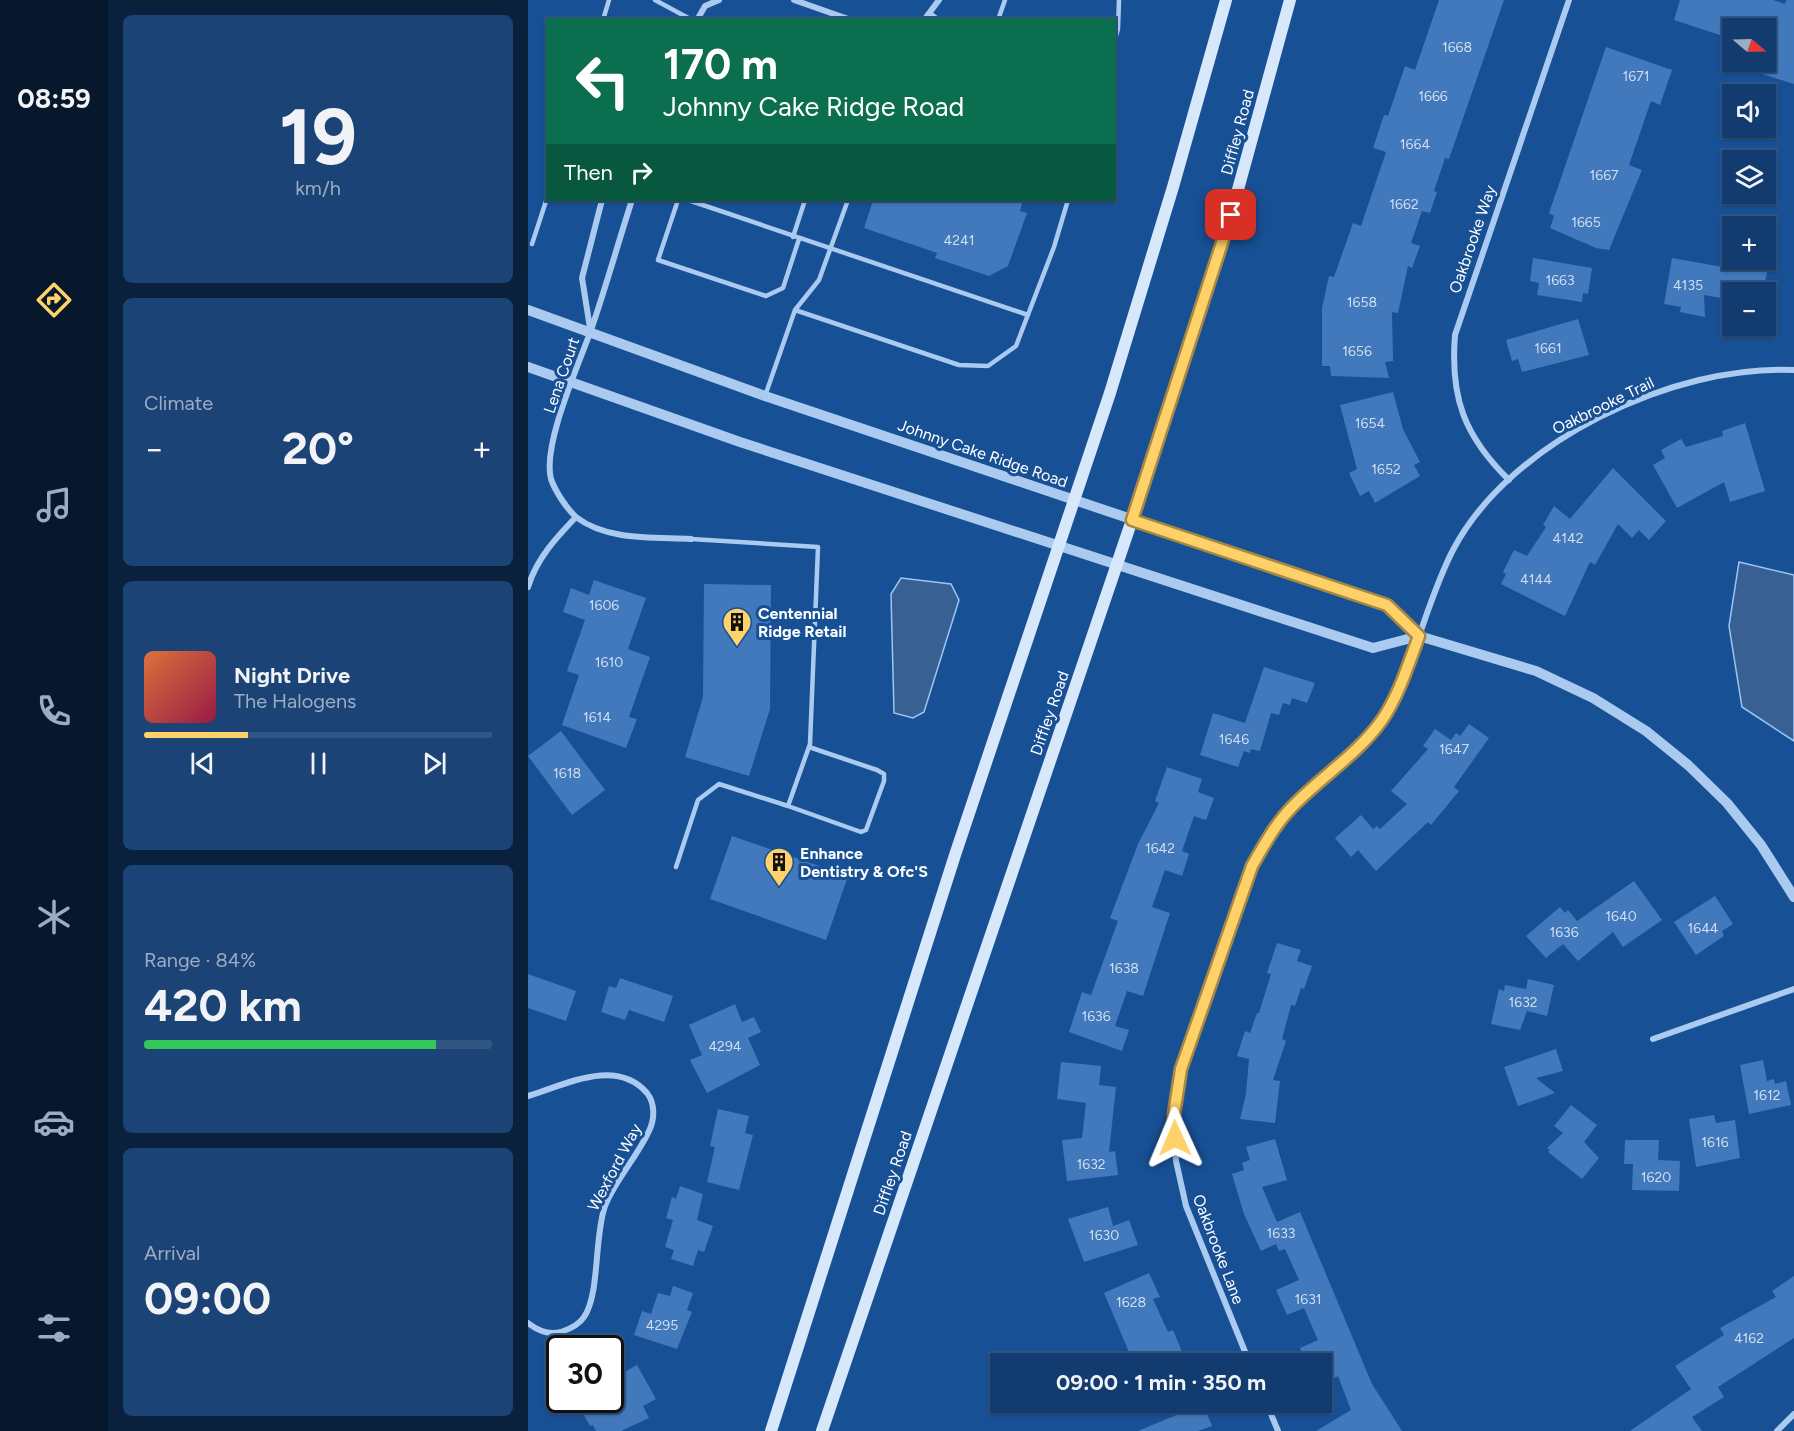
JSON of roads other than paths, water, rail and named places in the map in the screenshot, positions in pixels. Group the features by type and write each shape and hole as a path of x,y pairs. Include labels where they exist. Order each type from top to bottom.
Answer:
{"main road":[{"path":"771,1431 955,855 1074,500 1173,187 1226,0"},
{"name":"Diffley Road","path":"822,1431 1132,520 1231,215 1290,0"}],"street":[{"path":"698,18 705,6 719,0"},
{"path":"794,0 845,18"},
{"path":"926,18 939,0"},
{"name":"Oakbrooke Way","path":"1509,480 1480,449 1462,414 1454,375 1455,335 1569,0"},
{"path":"590,331 582,278 602,201"},
{"name":"Lena Court","path":"632,201 590,331 570,383 552,451 551,478 559,494 576,517 605,532 691,539"},
{"name":"Johnny Cake Ridge Road","path":"528,310 765,396 1387,605 1419,636 1536,671 1593,698 1646,731 1688,765 1727,803 1761,845 1794,897"},
{"path":"528,368 1116,565 1373,648 1419,636"},
{"name":"Oakbrooke Trail","path":"1419,636 1430,602 1452,552 1472,521 1509,480 1544,451 1574,431 1667,389 1730,373 1794,369"},
{"path":"528,587 532,573 548,547 576,517"},
{"name":"Oakbrooke Lane","path":"1246,1353 1186,1206 1176,1161 1174,1114 1181,1069 1252,866 1270,835 1292,807 1364,742 1382,720 1396,695 1419,636"},
{"path":"1653,1039 1794,989"},
{"name":"Wexford Way","path":"528,1096 601,1074 616,1075 630,1078 642,1088 651,1098 654,1114 650,1130 606,1203 598,1229 593,1288 584,1317 572,1328 556,1333 542,1331 528,1323"},
{"path":"1271,1413 1278,1431"},
{"path":"1777,1431 1794,1414"}],"lane":[{"path":"604,18 609,0"},
{"path":"655,0 688,18"},
{"path":"999,18 1005,0"},
{"path":"1116,35 1119,0"},
{"path":"930,13 936,18"},
{"path":"532,244 546,201"},
{"path":"678,201 658,260 766,296 783,288 799,239"},
{"path":"691,201 1028,315"},
{"path":"793,237 806,201"},
{"path":"765,396 795,310 819,280 848,201"},
{"path":"795,310 959,365 988,366 1016,346 1034,302 1068,201"},
{"path":"691,539 818,547 809,747 788,806"},
{"path":"676,867 698,800 719,784 861,832 866,830 884,781 884,774 809,747"}],"water":[{"path":"1739,562 1794,575 1794,741 1742,707 1729,626"},
{"path":"901,578 951,584 959,600 924,712 913,718 894,713 891,594"}],"place":[{"name":"Centennial Ridge Retail","path":"737,648"},
{"name":"Enhance Dentistry & Ofc'S","path":"779,888"}]}
